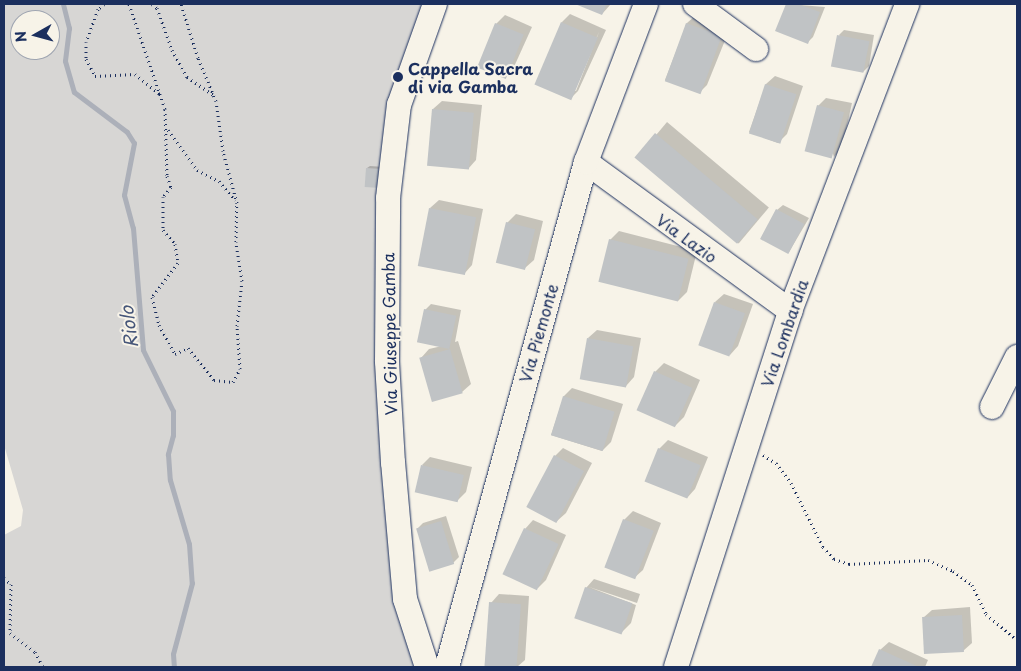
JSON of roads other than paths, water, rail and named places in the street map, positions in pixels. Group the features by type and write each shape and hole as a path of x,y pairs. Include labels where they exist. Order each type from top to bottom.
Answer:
{"street":[{"name":"Via Giuseppe Gamba","path":"427,667 405,599 393,463 387,361 388,208 399,105 435,4"},
{"name":"Via Piemonte","path":"447,667 586,162 617,72 646,4"},
{"path":"695,4 756,49"},
{"name":"Via Lombardia","path":"676,667 790,312 907,4"},
{"name":"Via Lazio","path":"586,162 790,312"},
{"path":"992,407 1017,357"}],"waterway":[{"name":"Riolo","path":"63,4 69,28 65,61 74,92 127,132 134,143 124,195 133,228 143,350 173,411 173,435 168,454 170,480 189,544 192,583 173,654 174,667"}],"place":[{"name":"Cappella Sacra di via Gamba","path":"398,77"}]}
